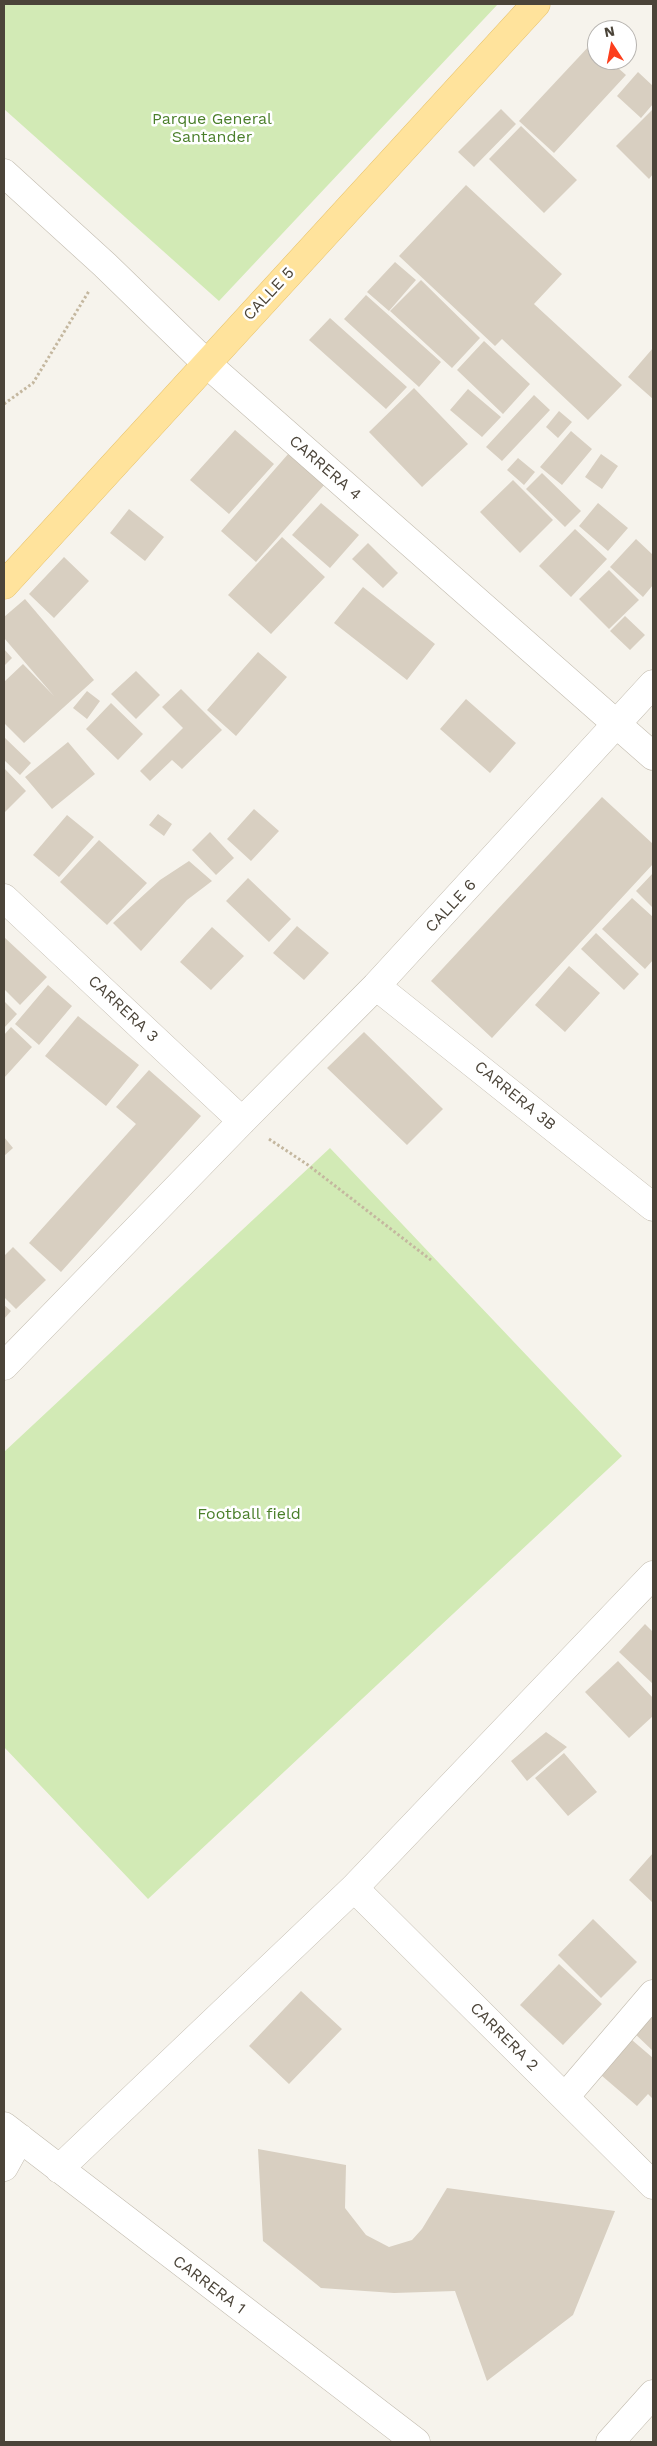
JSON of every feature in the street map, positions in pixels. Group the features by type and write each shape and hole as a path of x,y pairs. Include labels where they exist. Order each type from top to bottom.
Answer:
{"main road":[{"name":"CALLE 5","path":"4,585 536,4"}],"street":[{"name":"CARRERA 4","path":"4,173 104,265 206,363 653,756"},
{"name":"CALLE 6","path":"4,1366 376,986 618,725 653,684"},
{"name":"CARRERA 3","path":"4,898 242,1121"},
{"name":"CARRERA 3B","path":"376,986 653,1207"},
{"path":"59,2169 354,1888 653,1575"},
{"name":"CARRERA 2","path":"354,1888 653,2185"},
{"path":"565,2097 653,1994"},
{"path":"4,2167 12,2132"},
{"name":"CARRERA 1","path":"12,2132 416,2442"},
{"path":"610,2442 653,2394"}],"path":[{"path":"4,404 33,383 104,265"},
{"path":"242,1121 308,1165 431,1260"}],"green space":[{"name":"Parque General Santander","path":"4,4 498,4 219,301 4,109"},
{"name":"Football field","path":"330,1148 622,1456 148,1899 4,1747 4,1452"}],"building":[{"path":"587,48 587,70 620,70 626,75 554,153 519,121"},
{"path":"638,72 653,86 653,104 641,118 617,96"},
{"path":"501,109 516,124 474,167 458,152"},
{"path":"653,109 653,174 649,179 616,146"},
{"path":"521,126 577,180 544,213 489,159"},
{"path":"466,185 562,274 534,304 622,385 588,420 502,339 495,346 399,256"},
{"path":"395,262 416,280 389,311 367,292"},
{"path":"421,280 480,338 452,368 390,311"},
{"path":"366,295 441,362 419,387 344,319"},
{"path":"330,318 407,387 386,409 309,340"},
{"path":"484,341 530,384 503,414 457,370"},
{"path":"653,348 653,399 628,377"},
{"path":"414,388 468,444 422,487 369,432"},
{"path":"468,389 501,417 482,437 450,410"},
{"path":"534,395 550,410 502,461 486,447"},
{"path":"559,411 572,422 558,438 546,427"},
{"path":"235,430 274,464 229,514 190,480"},
{"path":"571,431 592,449 562,485 540,467"},
{"path":"289,453 325,484 256,562 221,531"},
{"path":"601,454 618,466 602,489 585,477"},
{"path":"518,458 535,472 524,485 507,470"},
{"path":"542,473 581,511 565,527 526,489"},
{"path":"513,480 553,520 520,553 480,512"},
{"path":"321,503 359,535 330,568 292,535"},
{"path":"598,503 628,528 608,551 579,526"},
{"path":"129,509 164,537 145,561 110,533"},
{"path":"575,529 607,559 571,597 539,566"},
{"path":"282,537 325,577 271,634 228,595"},
{"path":"636,539 653,555 653,585 643,597 610,567"},
{"path":"368,543 398,573 383,588 352,559"},
{"path":"64,557 89,581 54,618 29,594"},
{"path":"609,570 639,600 609,629 579,599"},
{"path":"363,587 435,644 407,680 334,623"},
{"path":"25,599 94,680 24,743 4,723 4,682 23,664 54,696 4,638 4,617"},
{"path":"625,616 645,635 630,650 610,631"},
{"path":"4,649 12,658 4,666"},
{"path":"258,652 287,677 236,736 207,710"},
{"path":"136,671 160,695 136,719 111,694"},
{"path":"181,689 222,730 182,769 172,760 150,781 140,771 183,728 162,707"},
{"path":"87,691 100,701 87,719 73,708"},
{"path":"466,699 516,743 490,773 440,729"},
{"path":"111,703 143,734 118,760 86,729"},
{"path":"4,737 31,763 20,775 4,760"},
{"path":"68,742 95,774 52,809 25,777"},
{"path":"4,768 26,791 4,813"},
{"path":"602,797 653,844 653,864 492,1038 431,981"},
{"path":"254,809 279,831 251,861 227,839"},
{"path":"158,814 172,824 164,836 149,825"},
{"path":"67,815 94,837 59,877 33,855"},
{"path":"210,832 234,858 216,875 192,850"},
{"path":"99,840 147,883 107,925 60,882"},
{"path":"189,861 212,881 187,900 141,951 113,923 160,880"},
{"path":"653,873 653,908 636,891"},
{"path":"248,878 291,919 269,942 226,901"},
{"path":"632,898 653,917 653,960 645,969 602,929"},
{"path":"297,926 329,953 304,980 273,953"},
{"path":"212,927 244,956 211,990 180,962"},
{"path":"596,933 639,974 624,990 581,949"},
{"path":"4,937 47,977 20,1005 4,989"},
{"path":"569,966 600,993 565,1032 535,1005"},
{"path":"48,985 72,1006 39,1045 15,1024"},
{"path":"4,1001 17,1014 4,1028"},
{"path":"78,1016 139,1065 106,1106 45,1056"},
{"path":"11,1027 32,1047 4,1078 4,1035"},
{"path":"364,1032 443,1109 407,1145 327,1068"},
{"path":"149,1070 201,1116 61,1272 29,1243 136,1124 116,1107"},
{"path":"4,1137 13,1148 4,1156"},
{"path":"13,1247 46,1280 16,1309 4,1297 4,1256"},
{"path":"4,1305 11,1311 4,1319"},
{"path":"645,1624 653,1632 653,1684 619,1652"},
{"path":"618,1661 653,1698 653,1716 629,1738 585,1692"},
{"path":"546,1732 567,1747 527,1781 511,1761"},
{"path":"564,1753 597,1792 568,1816 535,1778"},
{"path":"653,1853 653,1903 629,1880"},
{"path":"593,1919 637,1962 601,1998 558,1955"},
{"path":"559,1964 602,2004 563,2045 520,2005"},
{"path":"301,1991 342,2029 289,2084 249,2046"},
{"path":"653,2008 653,2051 632,2031"},
{"path":"625,2034 653,2058 653,2099 648,2094 637,2106 594,2069"},
{"path":"258,2149 346,2165 345,2208 366,2235 389,2247 412,2240 422,2229 447,2188 615,2211 573,2315 487,2381 455,2291 394,2293 321,2288 263,2241"}]}
